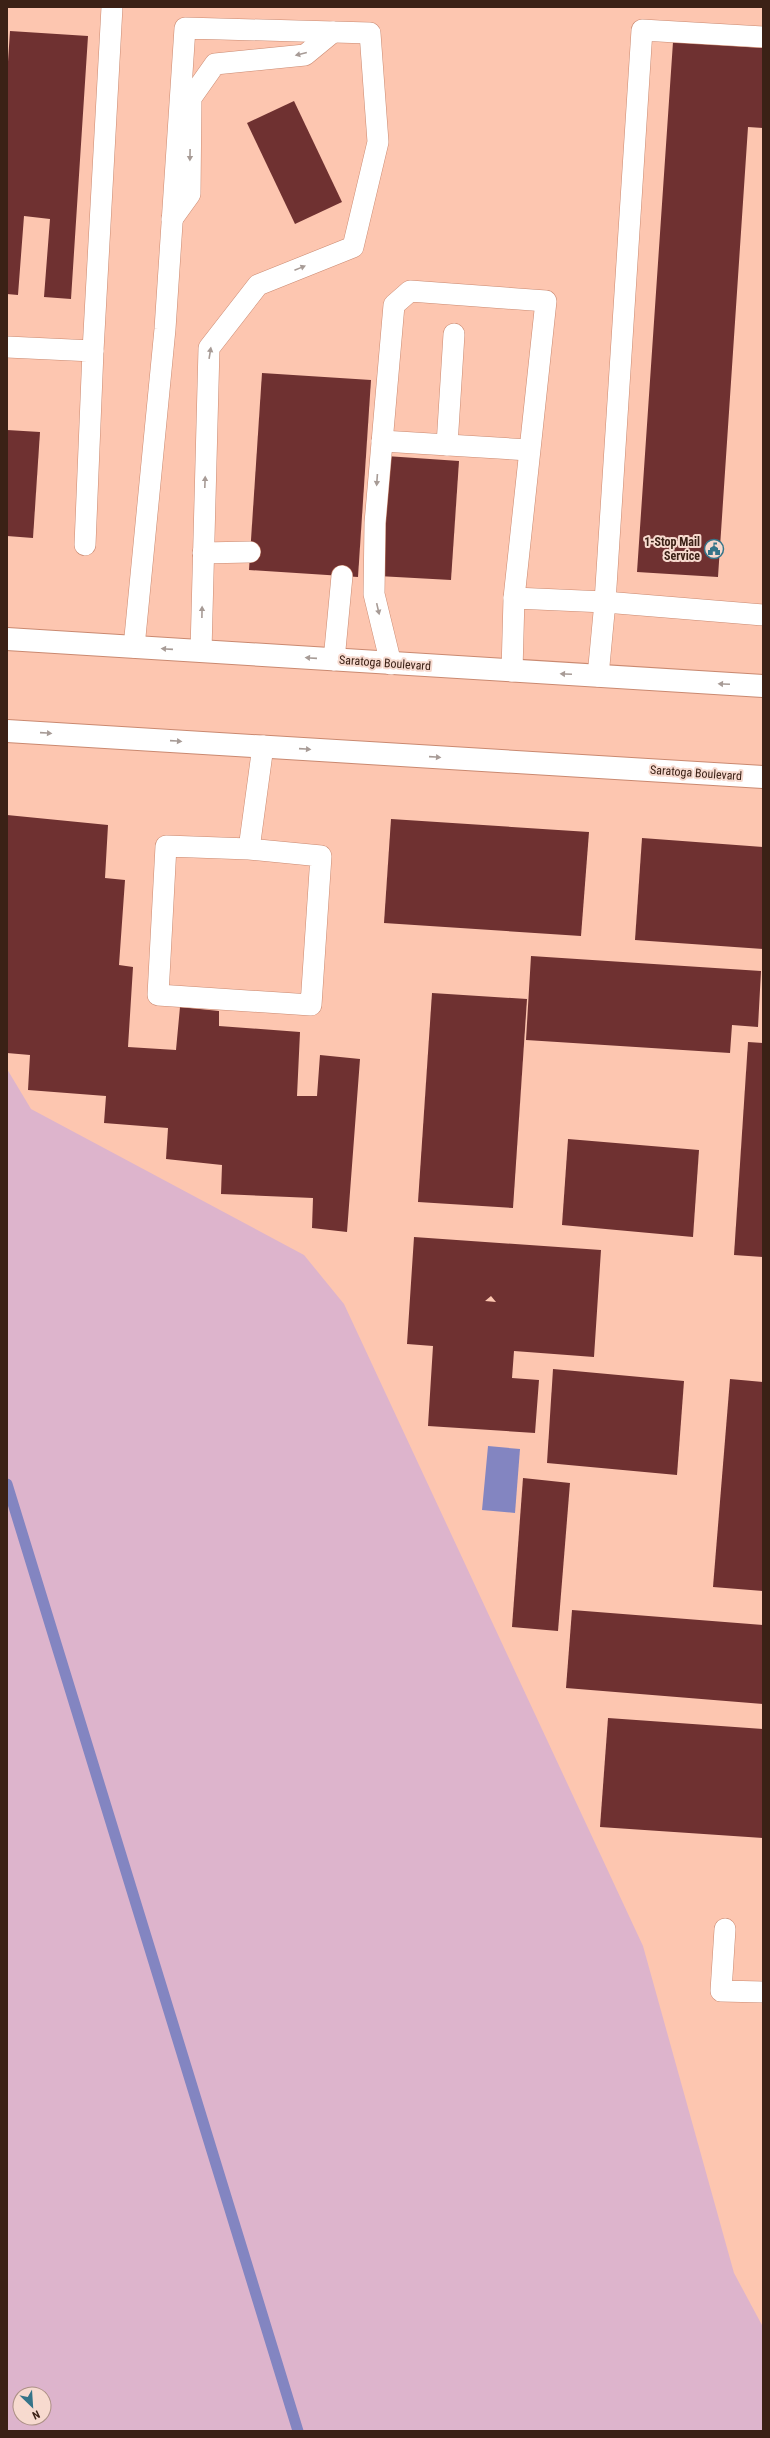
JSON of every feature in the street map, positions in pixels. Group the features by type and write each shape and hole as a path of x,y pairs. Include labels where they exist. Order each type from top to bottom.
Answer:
{"main road":[{"name":"Saratoga Boulevard","path":"7,639 763,686"},
{"name":"Saratoga Boulevard","path":"7,731 763,777"}],"lane":[{"path":"85,545 93,351 112,7"},
{"path":"134,647 165,329 185,28 370,33 378,142 353,247 258,285 209,348 201,651"},
{"path":"598,676 605,602 642,30 763,37"},
{"path":"172,219 190,194 191,98 215,64 305,55 333,32"},
{"path":"391,664 374,594 375,523 394,305 410,291 546,301 514,598 512,671"},
{"path":"447,445 454,334"},
{"path":"7,348 93,351"},
{"path":"382,441 529,450"},
{"path":"203,553 250,552"},
{"path":"334,660 342,576"},
{"path":"514,598 605,602 763,615"},
{"path":"249,849 263,746"},
{"path":"166,846 249,849 322,856 311,1005 158,994 166,846"},
{"path":"725,1929 721,1991 763,1992"}],"shaded area":[{"path":"7,1069 31,1109 304,1255 344,1304 643,1946 734,2273 763,2327 763,2431 7,2431"}],"water":[{"path":"488,1446 520,1449 515,1513 482,1510"}],"building":[{"path":"10,31 88,36 71,299 44,297 50,219 24,216 18,295 7,294 7,77"},
{"path":"673,42 763,48 763,128 748,127 718,577 637,572"},
{"path":"294,101 342,202 295,224 247,123"},
{"path":"262,373 371,380 358,577 249,570"},
{"path":"7,430 40,432 33,538 7,536"},
{"path":"386,456 459,461 451,580 378,576"},
{"path":"7,815 108,825 105,878 125,880 119,965 133,967 128,1047 176,1050 180,1007 219,1011 219,1026 300,1032 297,1096 317,1096 320,1055 360,1059 347,1232 312,1228 313,1198 221,1194 222,1165 166,1159 168,1128 104,1123 106,1096 28,1090 30,1055 7,1053"},
{"path":"391,819 589,832 581,936 384,923"},
{"path":"642,838 763,847 763,949 635,940"},
{"path":"531,956 761,971 758,1027 732,1025 730,1053 526,1040"},
{"path":"432,993 527,999 513,1208 418,1202"},
{"path":"748,1042 763,1043 763,1257 734,1255"},
{"path":"568,1139 699,1150 693,1237 562,1225"},
{"path":"414,1237 601,1250 594,1357 514,1351 512,1378 539,1380 535,1433 428,1426 433,1346 407,1344","holes":["491,1296 496,1302 485,1301"]},
{"path":"553,1369 684,1381 677,1475 547,1463"},
{"path":"730,1379 763,1382 763,1591 713,1587"},
{"path":"523,1478 570,1483 558,1631 512,1627"},
{"path":"572,1610 763,1625 763,1704 566,1688"},
{"path":"608,1718 763,1729 763,1838 600,1827"}],"waterway":[{"path":"7,1484 298,2431"}],"place":[{"name":"1-Stop Mail Service","path":"714,549"}]}
